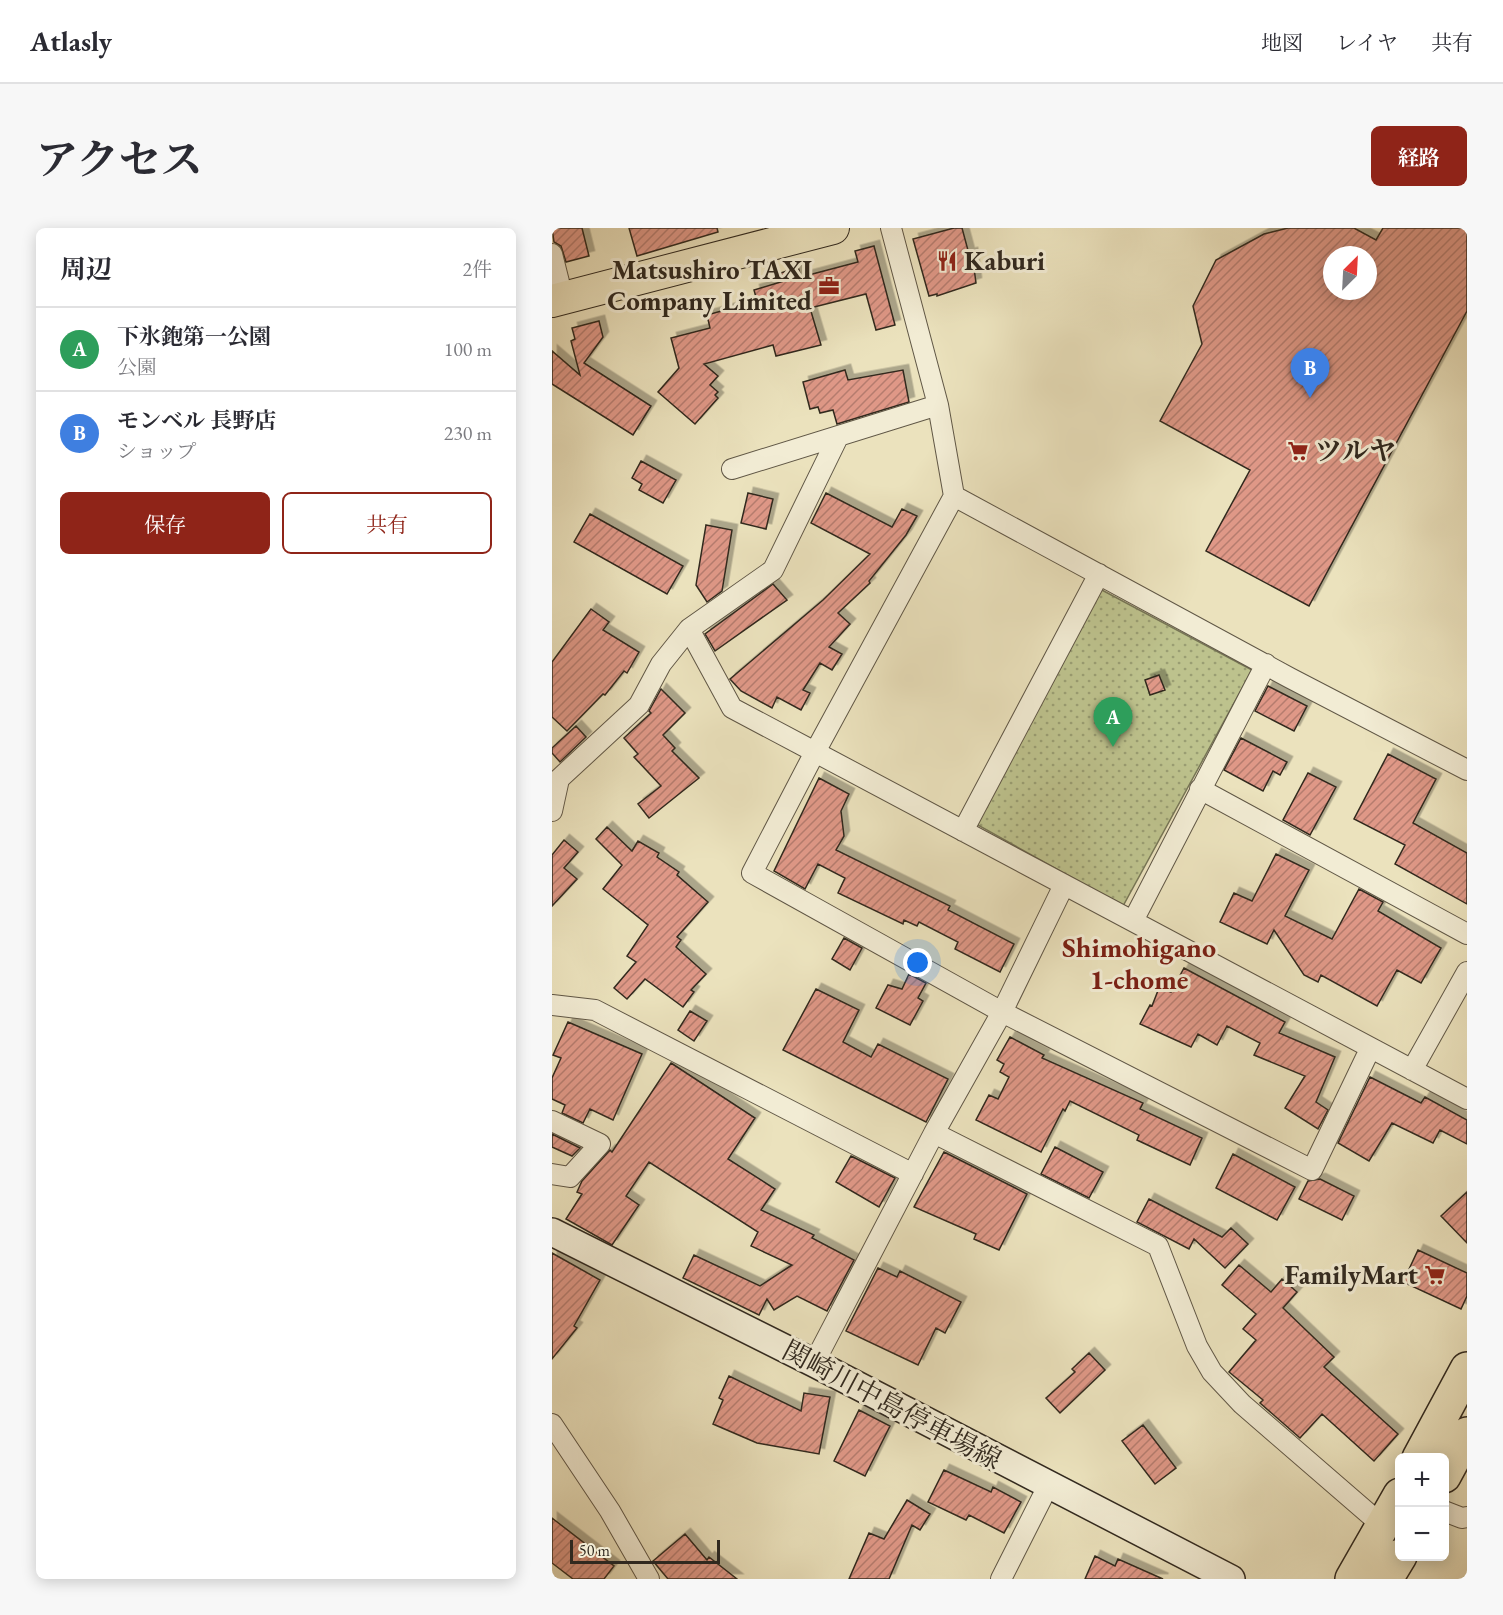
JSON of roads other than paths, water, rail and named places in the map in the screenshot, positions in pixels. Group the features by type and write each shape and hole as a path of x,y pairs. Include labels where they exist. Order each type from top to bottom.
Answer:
{"highway":[{"path":"1422,1453 1467,1368"},
{"path":"1449,1467 1467,1434"},
{"path":"1352,1579 1395,1504"},
{"path":"1386,1579 1397,1561"}],"main road":[{"path":"558,300 833,228"},
{"name":"関崎川中島停車場線","path":"552,1232 814,1363 1231,1579"}],"street":[{"path":"891,228 938,405 954,496 752,873 1002,1012 1312,1170 1370,1049"},
{"path":"552,254 558,300"},
{"path":"732,469 938,405"},
{"path":"552,811 559,779 639,705 661,664 689,629 773,570 838,437"},
{"path":"954,496 1467,770"},
{"path":"963,831 1099,574"},
{"path":"689,629 732,708 1467,1099"},
{"path":"1133,921 1266,664"},
{"path":"1200,789 1467,934"},
{"path":"814,1363 934,1133 1002,1012 1064,885"},
{"path":"1412,1070 1467,972"},
{"path":"552,1005 595,1010 913,1174"},
{"path":"552,1121 600,1144 570,1177 552,1174"},
{"path":"934,1133 1158,1246 1197,1346 1212,1372 1242,1404 1383,1526"},
{"path":"552,1424 610,1511 649,1579"},
{"path":"1001,1579 1048,1486"},
{"path":"1449,1513 1462,1518 1467,1517"}],"place":[{"name":"Kaburi","path":"947,261"},
{"name":"Matsushiro TAXI Company Limited","path":"829,286"},
{"name":"モンベル 長野店","path":"1310,398"},
{"name":"ツルヤ","path":"1298,451"},
{"name":"下氷鉋第一公園","path":"1113,747"},
{"name":"FamilyMart","path":"1435,1275"}],"district":[{"name":"Shimohigano 1-chome","path":"1139,963"}]}
